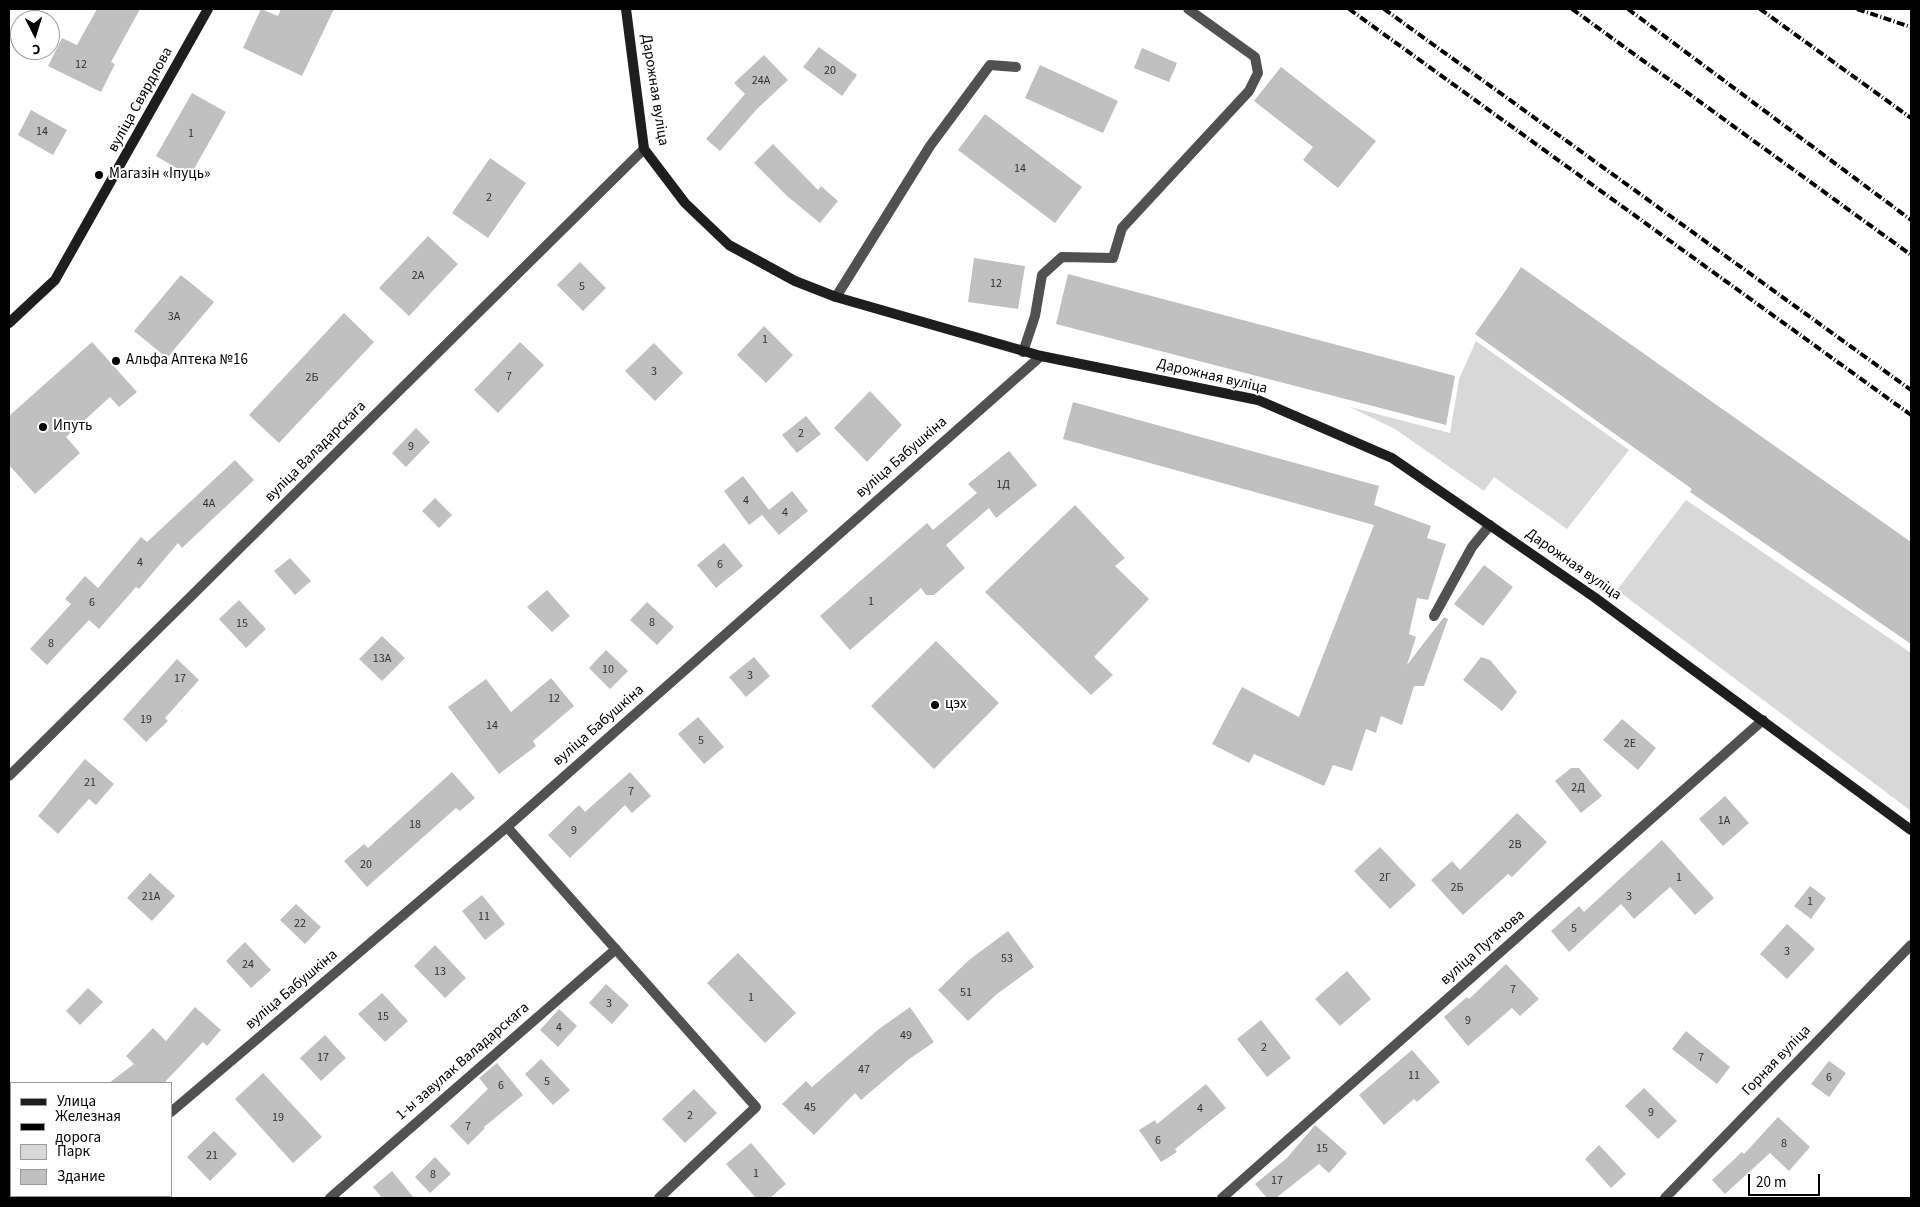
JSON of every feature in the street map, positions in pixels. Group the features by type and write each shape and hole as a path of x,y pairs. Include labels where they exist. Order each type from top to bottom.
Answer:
{"street":[{"name":"вуліца Свярдлова","path":"9,323 56,280 208,9"},
{"name":"Дарожная вуліца","path":"626,9 644,149 685,203 729,246 795,281 836,297 1023,352 1258,400 1392,458 1602,603 1911,830"},
{"path":"1023,352 1035,316 1042,276 1062,257 1113,258 1122,228 1249,91 1258,73 1255,57 1188,9"},
{"path":"836,297 930,146 990,65 1016,67"},
{"name":"вуліца Валадарскага","path":"9,776 644,149"},
{"name":"вуліца Бабушкіна","path":"172,1111 507,827 1040,356"},
{"path":"1434,616 1472,547 1490,525"},
{"name":"вуліца Пугачова","path":"1222,1198 1763,720"},
{"path":"507,827 756,1107 659,1198"},
{"name":"Горная вуліца","path":"1664,1198 1911,945"},
{"name":"1-ы завулак Валадарскага","path":"330,1198 616,949"}],"green space":[{"path":"1476,341 1629,450 1567,529 1494,477 1484,491 1395,429 1350,407 1450,433 1459,379"},
{"path":"1686,500 1911,653 1911,811 1617,590"}],"building":[{"path":"97,9 140,9 111,62 115,64 101,92 48,66 51,60 60,60 60,42 62,38 77,45"},
{"path":"261,9 278,16 281,9 334,9 302,76 243,48"},
{"path":"819,47 857,75 842,96 803,67"},
{"path":"1142,48 1177,63 1169,82 1134,68"},
{"path":"764,55 788,80 757,109 720,151 706,139 745,94 734,83"},
{"path":"1040,65 1118,101 1103,133 1025,98"},
{"path":"1281,67 1376,141 1338,188 1303,160 1313,147 1254,101"},
{"path":"192,93 226,112 190,176 156,156"},
{"path":"31,110 67,130 53,155 18,135"},
{"path":"985,114 1082,187 1055,223 958,150"},
{"path":"773,144 818,190 821,186 838,201 820,223 787,196 754,163"},
{"path":"490,158 526,183 488,238 452,213"},
{"path":"428,236 458,264 409,316 379,288"},
{"path":"974,258 1025,266 1018,309 968,302"},
{"path":"580,262 606,288 583,311 557,285"},
{"path":"1521,267 1911,542 1911,644 1690,492 1692,489 1475,334"},
{"path":"1068,274 1455,376 1446,425 1056,324"},
{"path":"181,275 214,302 167,358 134,331"},
{"path":"344,313 374,342 279,443 249,415"},
{"path":"764,326 793,355 766,383 737,355"},
{"name":"Ипуть","path":"92,342 137,392 119,407 110,397 66,437 80,453 35,494 9,465 9,416"},
{"path":"520,342 544,365 498,413 474,390"},
{"path":"654,343 683,373 655,401 625,371"},
{"path":"870,391 902,425 867,462 834,428"},
{"path":"1073,402 1379,486 1374,505 1431,526 1427,538 1446,544 1428,600 1417,598 1409,634 1416,637 1407,665 1444,617 1448,619 1424,686 1414,686 1402,725 1381,716 1376,733 1366,729 1352,771 1333,765 1324,786 1254,754 1249,763 1212,744 1242,687 1299,717 1374,525 1063,439"},
{"path":"806,416 821,434 797,453 782,435"},
{"path":"416,428 430,442 406,467 392,453"},
{"path":"1009,451 1037,485 996,518 989,508 946,545 965,568 934,595 926,595 921,588 850,650 820,616 927,523 933,530 977,493 968,484"},
{"path":"235,460 254,480 182,548 178,543 139,589 136,587 99,629 89,620 47,665 30,649 71,604 65,599 85,576 98,588 141,537 147,542"},
{"path":"743,476 769,510 792,491 808,511 779,535 762,515 749,525 724,491"},
{"path":"435,498 452,515 439,528 422,511"},
{"path":"1075,505 1125,558 1115,566 1149,599 1094,657 1113,675 1091,695 985,592"},
{"path":"724,543 743,566 716,588 697,565"},
{"path":"290,558 311,581 295,595 274,571"},
{"path":"1484,565 1513,587 1483,626 1454,604"},
{"path":"547,590 570,616 552,632 527,607"},
{"path":"239,600 266,629 246,648 219,619"},
{"path":"647,602 674,627 657,645 630,620"},
{"path":"382,636 405,658 382,681 359,659"},
{"name":"цэх","path":"936,641 999,703 934,769 871,706"},
{"path":"606,650 628,671 610,689 589,668"},
{"path":"754,657 770,676 746,697 729,677"},
{"path":"1481,657 1490,660 1517,692 1502,711 1463,680"},
{"path":"177,659 199,680 165,718 168,721 146,742 123,719"},
{"path":"551,678 574,706 533,741 536,746 499,774 448,707 486,679 511,712"},
{"path":"698,717 724,747 704,764 678,734"},
{"path":"1622,719 1656,748 1638,770 1603,740"},
{"path":"85,759 114,784 96,805 89,799 58,834 38,816"},
{"path":"1571,768 1579,768 1602,796 1581,813 1555,781"},
{"path":"452,772 475,798 460,811 456,808 367,887 344,861 364,844 368,848"},
{"path":"630,772 651,796 632,813 625,805 570,858 548,835 579,805 585,812"},
{"path":"1725,796 1749,823 1723,846 1699,819"},
{"path":"1517,813 1547,842 1512,877 1508,874 1463,915 1431,880 1452,861 1460,870"},
{"path":"1662,840 1714,898 1695,915 1670,887 1634,919 1621,904 1569,952 1551,931 1579,906 1584,912"},
{"path":"1380,847 1416,885 1390,909 1354,871"},
{"path":"150,873 175,896 152,921 127,898"},
{"path":"1810,886 1826,898 1811,919 1794,906"},
{"path":"482,895 505,924 485,940 462,911"},
{"path":"296,904 321,927 305,944 280,920"},
{"path":"1787,924 1815,949 1787,979 1760,954"},
{"path":"1008,931 1034,967 997,994 968,1021 938,990 969,960"},
{"path":"245,942 271,970 251,988 226,961"},
{"path":"435,945 466,978 445,998 414,966"},
{"path":"738,953 796,1013 765,1043 707,983"},
{"path":"1506,964 1539,999 1520,1016 1512,1008 1468,1046 1444,1017 1467,997 1469,999"},
{"path":"1347,971 1371,999 1340,1026 1315,999"},
{"path":"606,984 629,1005 612,1024 589,1003"},
{"path":"88,988 103,1002 80,1025 66,1011"},
{"path":"382,993 408,1021 385,1042 358,1014"},
{"path":"195,1007 221,1030 207,1046 203,1042 165,1082 110,1082 134,1064 126,1056 153,1028 166,1041"},
{"path":"910,1007 934,1042 908,1060 861,1100 855,1093 814,1135 782,1104 806,1081 812,1087 879,1029"},
{"path":"559,1009 577,1026 558,1047 540,1030"},
{"path":"1261,1020 1291,1058 1267,1077 1237,1039"},
{"path":"1686,1031 1730,1067 1717,1084 1672,1049"},
{"path":"325,1035 346,1058 321,1081 300,1058"},
{"path":"1412,1050 1440,1082 1417,1102 1414,1099 1384,1125 1359,1095"},
{"path":"541,1059 570,1090 553,1105 525,1074"},
{"path":"1829,1061 1846,1073 1829,1097 1811,1084"},
{"path":"497,1063 523,1095 484,1127 468,1145 450,1126 488,1089 479,1078"},
{"path":"263,1073 322,1137 293,1163 235,1099"},
{"path":"1206,1084 1226,1108 1175,1149 1177,1152 1161,1162 1139,1130 1155,1120 1157,1124"},
{"path":"1644,1088 1677,1121 1658,1139 1625,1106"},
{"path":"694,1089 717,1113 685,1143 662,1119"},
{"path":"1778,1117 1810,1147 1789,1171 1770,1153 1725,1194 1712,1180 1742,1152 1744,1154"},
{"path":"1315,1125 1347,1153 1329,1173 1319,1164 1276,1198 1267,1198 1255,1184 1287,1158"},
{"path":"214,1131 237,1154 210,1181 187,1157"},
{"path":"751,1143 786,1184 770,1198 756,1198 726,1164"},
{"path":"1599,1145 1626,1174 1611,1188 1585,1159"},
{"path":"435,1157 451,1174 430,1193 415,1177"},
{"path":"392,1171 414,1198 382,1198 373,1187"}],"railway":[{"path":"1349,9 1911,415"},
{"path":"1384,9 1911,390"},
{"path":"1572,9 1911,255"},
{"path":"1628,9 1911,220"},
{"path":"1760,9 1911,118"},
{"path":"1857,9 1911,27"}],"place":[{"name":"Магазін «Іпуць»","path":"99,175"},
{"name":"Альфа Аптека №16","path":"116,361"},
{"name":"Ипуть","path":"43,427"},
{"name":"цэх","path":"935,705"}]}
